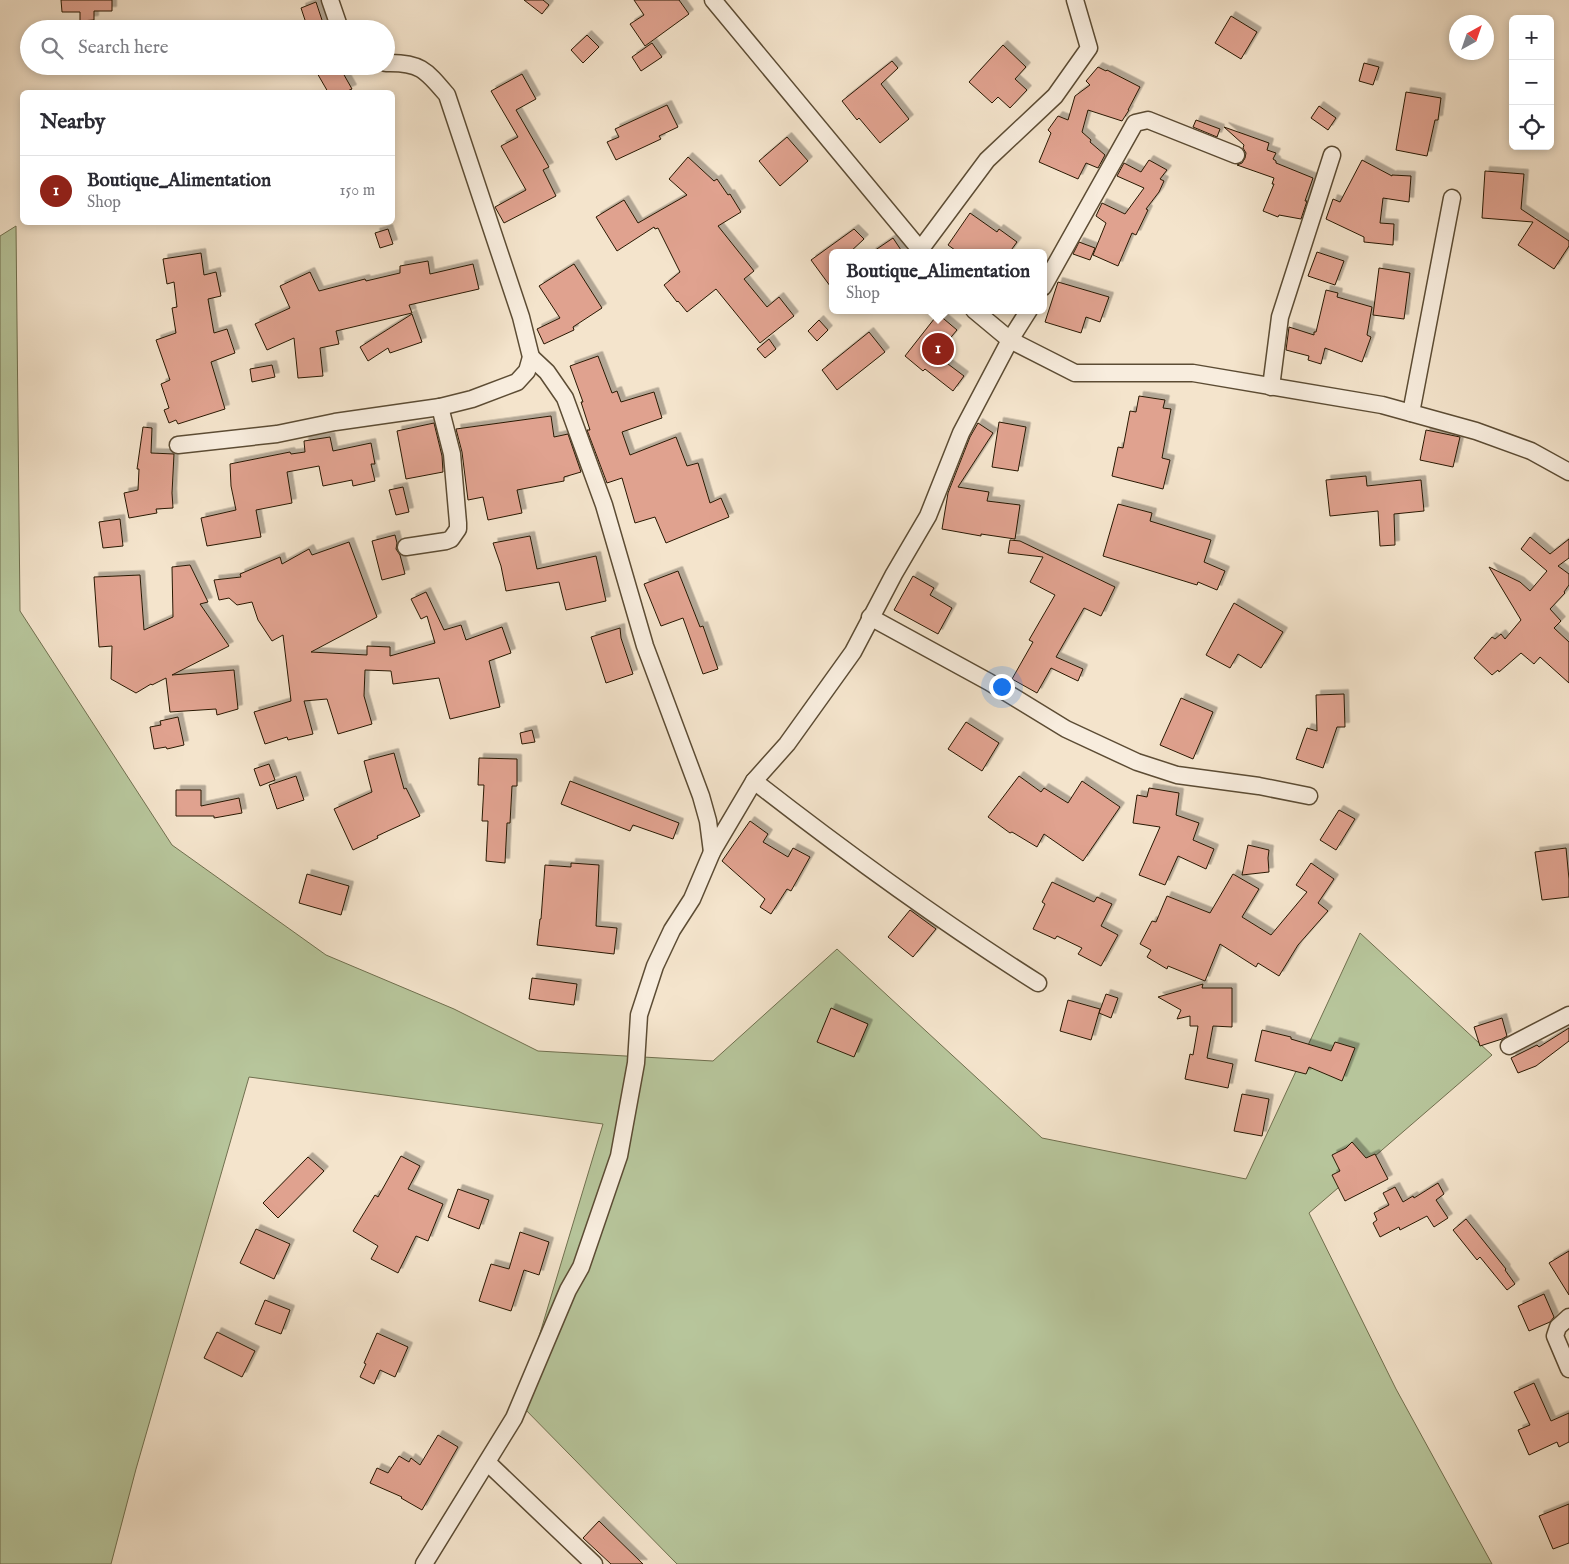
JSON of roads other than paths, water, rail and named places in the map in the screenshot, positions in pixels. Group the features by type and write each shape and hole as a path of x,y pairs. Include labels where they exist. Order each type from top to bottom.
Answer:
{"street":[{"path":"330,0 337,20"},
{"path":"713,0 852,165 919,249"},
{"path":"922,249 987,160 1055,96 1089,48 1075,0"},
{"path":"178,445 277,434 335,422 440,407 472,399 517,382 528,371 531,357 521,317 447,95 432,76 413,64 395,64"},
{"path":"1047,280 1135,123 1148,120 1236,155"},
{"path":"1271,387 1280,317 1332,155"},
{"path":"1411,413 1452,198"},
{"path":"979,314 1010,340 1075,373 1193,373 1382,405 1476,431 1531,450 1569,472"},
{"path":"424,1564 514,1418 568,1290 581,1267 619,1156 636,1063 639,1015 655,966 672,930 692,899 712,852 754,781 793,736 853,652 870,617 928,516 961,433 1010,340 1026,314"},
{"path":"531,357 547,372 565,398 586,454 604,505 645,646 701,796 708,821 712,852"},
{"path":"406,547 446,541 451,539 458,528 452,454 440,407"},
{"path":"870,617 989,682 1066,729 1137,762 1177,775 1259,786 1309,796"},
{"path":"754,781 825,836 996,956 1038,983"},
{"path":"1509,1046 1569,1015"},
{"path":"1569,1317 1558,1327 1555,1336 1569,1369"},
{"path":"488,1463 594,1564"}],"place":[{"name":"Boutique_Alimentation","path":"938,349"}]}
